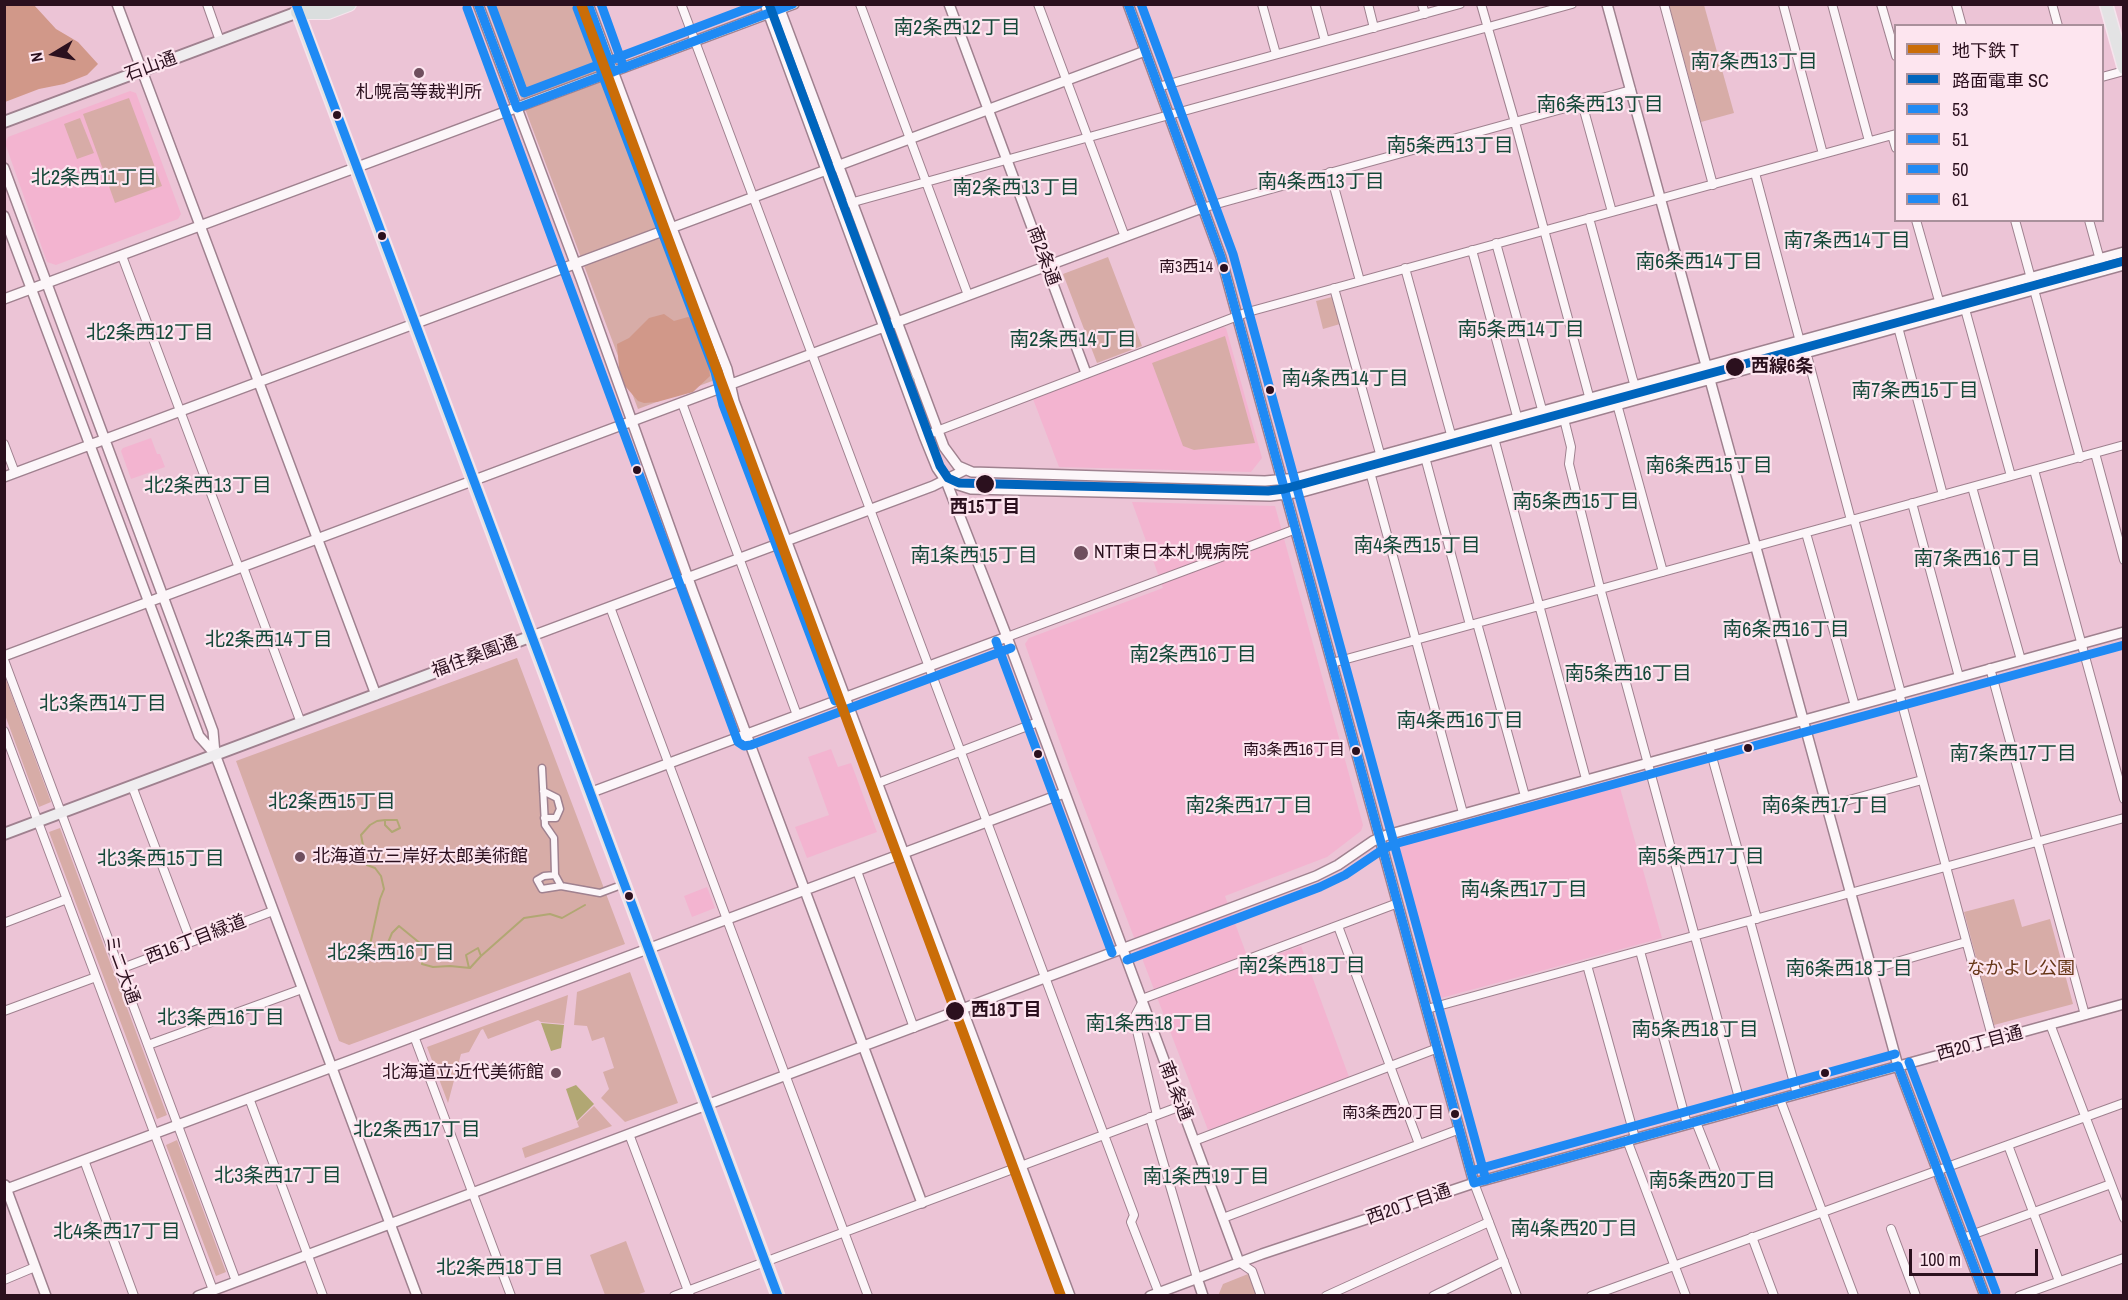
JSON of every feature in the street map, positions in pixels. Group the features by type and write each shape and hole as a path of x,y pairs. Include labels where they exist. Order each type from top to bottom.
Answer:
{"highway":[{"path":"300,7 328,12 349,4"}],"main road":[{"path":"2106,4 2124,70"},
{"name":"石山通","path":"4,122 220,41 300,7"},
{"path":"300,7 357,168 592,792 778,1296"},
{"name":"福住桑園通","path":"4,834 532,636"}],"street":[{"path":"117,4 376,695"},
{"path":"207,4 220,41"},
{"path":"478,4 688,578 922,1203"},
{"path":"588,4 727,369 734,401 1070,1296"},
{"path":"681,4 1134,1215 1131,1222 1156,1294"},
{"name":"南1条通","path":"765,4 924,436 937,468 946,481 1007,637 1239,1262"},
{"path":"4,299 768,14 779,7 794,4"},
{"path":"860,4 968,295"},
{"name":"南2条通","path":"949,4 1086,373"},
{"path":"1038,4 1125,237"},
{"path":"1128,4 1221,257 1474,1183 1517,1296"},
{"path":"1262,4 1276,54"},
{"path":"1315,4 1325,41"},
{"path":"1368,4 1374,28"},
{"path":"1422,4 1425,14"},
{"path":"1158,87 1460,4"},
{"path":"1481,4 1593,411"},
{"path":"839,206 1572,4"},
{"path":"1607,4 1898,1066 1985,1296"},
{"path":"1664,4 1713,185"},
{"path":"1783,4 1823,154"},
{"path":"1832,4 1869,141"},
{"path":"1881,4 1894,49"},
{"path":"1956,4 1961,24"},
{"path":"2052,4 2057,24"},
{"path":"779,7 944,447 952,461 965,470 978,473 1265,481 1298,478 2124,252"},
{"path":"4,477 1145,51"},
{"path":"2104,77 2124,70"},
{"path":"4,658 241,567 1203,208 1631,90"},
{"path":"1582,103 1611,212"},
{"path":"924,436 1237,316 1894,135"},
{"path":"4,168 213,731 215,754 417,1296"},
{"path":"1330,172 1360,281"},
{"path":"1755,173 1803,353 1808,359 1900,693 1993,1040"},
{"path":"4,216 200,736 215,754"},
{"path":"1589,218 1633,380 1640,398"},
{"path":"1917,222 1943,315"},
{"path":"2016,222 2080,458"},
{"path":"2090,222 2103,271"},
{"path":"1496,243 1546,424"},
{"path":"1472,250 1521,431"},
{"path":"122,256 300,723"},
{"path":"952,461 946,481 971,489 1258,496 1302,492 2124,265"},
{"path":"1405,268 1455,449"},
{"path":"1334,288 1384,468"},
{"path":"1965,309 2011,476"},
{"path":"1898,327 1943,495"},
{"path":"681,403 797,716"},
{"path":"1617,404 1663,572"},
{"path":"1564,419 1571,447 1569,464 1600,589 1743,1109"},
{"path":"1494,438 1586,779"},
{"path":"4,444 15,473"},
{"path":"1332,663 2124,446"},
{"path":"2095,453 2124,560"},
{"path":"1425,457 1525,796"},
{"name":"福住桑園通","path":"532,636 946,481 965,470"},
{"path":"2034,470 2124,799"},
{"path":"1370,472 1463,813"},
{"path":"1972,487 2021,660"},
{"path":"1912,503 1959,677"},
{"path":"592,792 1296,529"},
{"path":"1806,532 1855,705"},
{"path":"610,607 868,1296"},
{"path":"198,1296 1316,876 1348,859 1380,837 2124,632"},
{"name":"ミニ大通","path":"4,658 237,1281"},
{"path":"1990,668 2085,1015"},
{"path":"878,783 1038,722"},
{"name":"ミニ大通","path":"4,731 213,1290"},
{"path":"1709,746 1797,1094"},
{"path":"542,768 545,825 554,838 555,875 561,886"},
{"path":"1827,806 1922,780"},
{"path":"132,786 190,942"},
{"path":"543,791 557,798 560,809 556,818 544,818"},
{"path":"46,1296 5,1188 1064,794"},
{"path":"1427,1009 2123,819"},
{"path":"857,871 914,1028"},
{"path":"555,875 544,876 537,880 542,889 561,886 600,893 616,887"},
{"path":"4,923 67,899"},
{"path":"1203,1296 1154,1116 1134,1018 1142,1001 1398,903"},
{"name":"西16丁目緑道","path":"120,969 273,911"},
{"path":"1338,926 1419,1144"},
{"path":"1872,969 1966,942"},
{"path":"1640,951 1691,1123 1719,1179"},
{"path":"1587,965 1631,1139 1686,1296"},
{"path":"4,1011 96,977"},
{"path":"148,1046 302,988"},
{"name":"西20丁目通","path":"1156,1294 1239,1262 1474,1183 2050,1024 2122,1007"},
{"path":"2050,1024 2124,1218"},
{"path":"414,1036 511,1296"},
{"path":"1194,1141 1438,1048"},
{"path":"249,1098 323,1296"},
{"path":"1780,1099 1854,1296"},
{"path":"1591,1296 2124,1103"},
{"path":"674,1296 689,1293 766,1261 1181,1106"},
{"path":"1223,1218 1460,1129"},
{"path":"629,1134 689,1293"},
{"path":"2008,1145 2059,1281"},
{"path":"84,1160 134,1296"},
{"path":"1963,1238 2111,1184"},
{"path":"1329,1295 1489,1222"},
{"path":"1891,1229 1916,1296"},
{"path":"1752,1237 1773,1296"},
{"path":"2019,1296 2124,1258"},
{"path":"1433,1296 1504,1261"},
{"path":"1239,1262 1252,1271 1262,1296"},
{"path":"4,1280 35,1267"}],"shaded area":[{"path":"5,4 34,5 56,29 78,42 98,64 87,75 5,102"},
{"path":"130,91 136,93 181,214 178,219 56,265 47,262 5,143 8,137"},
{"path":"664,314 674,321 688,317 696,320 708,356 710,376 693,392 657,402 644,403 638,401 625,386 619,368 617,344 629,338 649,318"},
{"path":"1223,327 1226,328 1262,458 1251,472 1059,467 1033,399"},
{"path":"151,438 165,467 131,479 121,451 123,448"},
{"path":"1132,502 1275,506 1363,825 1361,831 1327,857 1225,896 1250,964 1301,946 1349,1077 1208,1130 1072,776 1025,644 1029,638 1163,588"},
{"path":"831,749 838,767 851,763 877,832 807,858 795,827 829,815 808,757"},
{"path":"1619,784 1662,938 1441,998 1437,996 1396,848 1398,845"},
{"path":"707,887 715,908 692,917 684,896"},
{"path":"541,1023 564,1025 561,1048 551,1051"},
{"path":"576,1085 594,1104 577,1121 566,1089"}],"green space":[{"path":"486,5 578,5 720,378 638,409"},
{"path":"1669,5 1704,5 1734,113 1701,122"},
{"path":"129,98 162,186 115,203 83,114"},
{"path":"80,118 94,153 77,159 64,124"},
{"path":"1108,257 1142,346 1097,363 1063,274"},
{"path":"1332,297 1340,324 1323,329 1316,301"},
{"path":"1225,336 1255,443 1194,450 1183,446 1152,363"},
{"path":"517,658 625,944 349,1045 339,1041 236,761"},
{"path":"5,677 51,802 39,807 5,715"},
{"path":"60,828 167,1115 157,1119 49,832"},
{"name":"なかよし公園","path":"2014,899 2022,927 2050,919 2073,1004 1994,1025 1964,912"},
{"path":"630,972 678,1103 625,1122 601,1098 609,1089 603,1072 614,1068 604,1037 592,1041 587,1026 574,1025 577,992"},
{"path":"568,995 564,1024 538,1020 488,1039 483,1029 481,1030 469,1052 461,1054 448,1103 427,1047"},
{"path":"594,1106 612,1126 525,1158 522,1148 579,1127 577,1122"},
{"path":"177,1140 226,1272 216,1276 166,1145"},
{"path":"626,1241 645,1292 636,1295 605,1295 590,1255"},
{"path":"1248,1274 1257,1295 1218,1296 1223,1284"}],"waterway":[{"path":"385,820 397,820 400,828 392,832 385,825 385,820 377,821 361,835 367,865 375,868 381,876 384,889 370,945 387,945 392,933 399,926 421,944 422,964 433,967 470,968 524,918 550,914 562,918 585,905"},
{"path":"469,968 466,955 478,948 481,956"}],"tram line":[{"name":"SC","path":"769,4 940,466 948,478 959,483 1268,491 1284,489 2124,261"},
{"path":"903,363 914,380"},
{"path":"1030,485 1046,481"}],"metro line":[{"name":"T","path":"581,4 1061,1296"}],"transit line":[{"name":"61","path":"296,4 778,1296"},
{"name":"53","path":"478,4 517,108"},
{"name":"50","path":"491,4 524,93 759,4"},
{"name":"53","path":"588,4 613,72"},
{"name":"50","path":"601,4 624,68"},
{"name":"53","path":"517,108 793,4"},
{"name":"53","path":"1128,4 1221,257 1474,1183"},
{"name":"50","path":"1141,4 1233,254 1486,1180"},
{"name":"51","path":"467,8 738,742 744,746 751,745 1011,648"},
{"name":"51","path":"577,8 715,372 723,405 835,701"},
{"name":"51","path":"996,641 1112,953"},
{"name":"51","path":"1127,960 1320,887 1345,875 1385,848 1398,843 2124,645"},
{"name":"50","path":"1471,1171 1895,1054"},
{"name":"50","path":"1909,1062 1996,1292"},
{"name":"53","path":"1898,1066 1985,1296"},
{"name":"53","path":"1474,1183 1898,1066"}],"place":[{"name":"札幌高等裁判所","path":"419,73"},
{"name":"南3西14","path":"1224,268"},
{"name":"西線6条","path":"1735,367"},
{"name":"西15丁目","path":"985,484"},
{"name":"NTT東日本札幌病院","path":"1081,553"},
{"name":"南3条西16丁目","path":"1356,751"},
{"name":"北海道立三岸好太郎美術館","path":"300,857"},
{"name":"西18丁目","path":"955,1011"},
{"name":"北海道立近代美術館","path":"556,1073"},
{"name":"南3条西20丁目","path":"1455,1114"}],"district":[{"name":"南2条西12丁目","path":"957,29"},
{"name":"南7条西13丁目","path":"1754,63"},
{"name":"南6条西13丁目","path":"1600,106"},
{"name":"南5条西13丁目","path":"1450,147"},
{"name":"北2条西11丁目","path":"94,179"},
{"name":"南4条西13丁目","path":"1321,183"},
{"name":"南2条西13丁目","path":"1016,189"},
{"name":"南7条西14丁目","path":"1847,242"},
{"name":"南6条西14丁目","path":"1699,263"},
{"name":"南5条西14丁目","path":"1521,331"},
{"name":"北2条西12丁目","path":"150,334"},
{"name":"南2条西14丁目","path":"1073,341"},
{"name":"南4条西14丁目","path":"1345,380"},
{"name":"南7条西15丁目","path":"1915,392"},
{"name":"南6条西15丁目","path":"1709,467"},
{"name":"北2条西13丁目","path":"208,487"},
{"name":"南5条西15丁目","path":"1576,503"},
{"name":"南4条西15丁目","path":"1417,547"},
{"name":"南1条西15丁目","path":"974,557"},
{"name":"南7条西16丁目","path":"1977,560"},
{"name":"南6条西16丁目","path":"1786,631"},
{"name":"北2条西14丁目","path":"269,641"},
{"name":"南2条西16丁目","path":"1193,656"},
{"name":"南5条西16丁目","path":"1628,675"},
{"name":"北3条西14丁目","path":"103,705"},
{"name":"南4条西16丁目","path":"1460,722"},
{"name":"南7条西17丁目","path":"2013,755"},
{"name":"北2条西15丁目","path":"332,803"},
{"name":"南2条西17丁目","path":"1249,807"},
{"name":"南6条西17丁目","path":"1825,807"},
{"name":"南5条西17丁目","path":"1701,858"},
{"name":"北3条西15丁目","path":"161,860"},
{"name":"南4条西17丁目","path":"1524,891"},
{"name":"北2条西16丁目","path":"391,954"},
{"name":"南2条西18丁目","path":"1302,967"},
{"name":"南6条西18丁目","path":"1849,970"},
{"name":"北3条西16丁目","path":"221,1019"},
{"name":"南1条西18丁目","path":"1149,1025"},
{"name":"南5条西18丁目","path":"1695,1031"},
{"name":"北2条西17丁目","path":"417,1131"},
{"name":"北3条西17丁目","path":"278,1177"},
{"name":"南1条西19丁目","path":"1206,1178"},
{"name":"南5条西20丁目","path":"1712,1182"},
{"name":"南4条西20丁目","path":"1574,1230"},
{"name":"北4条西17丁目","path":"117,1233"},
{"name":"北2条西18丁目","path":"500,1269"}]}
